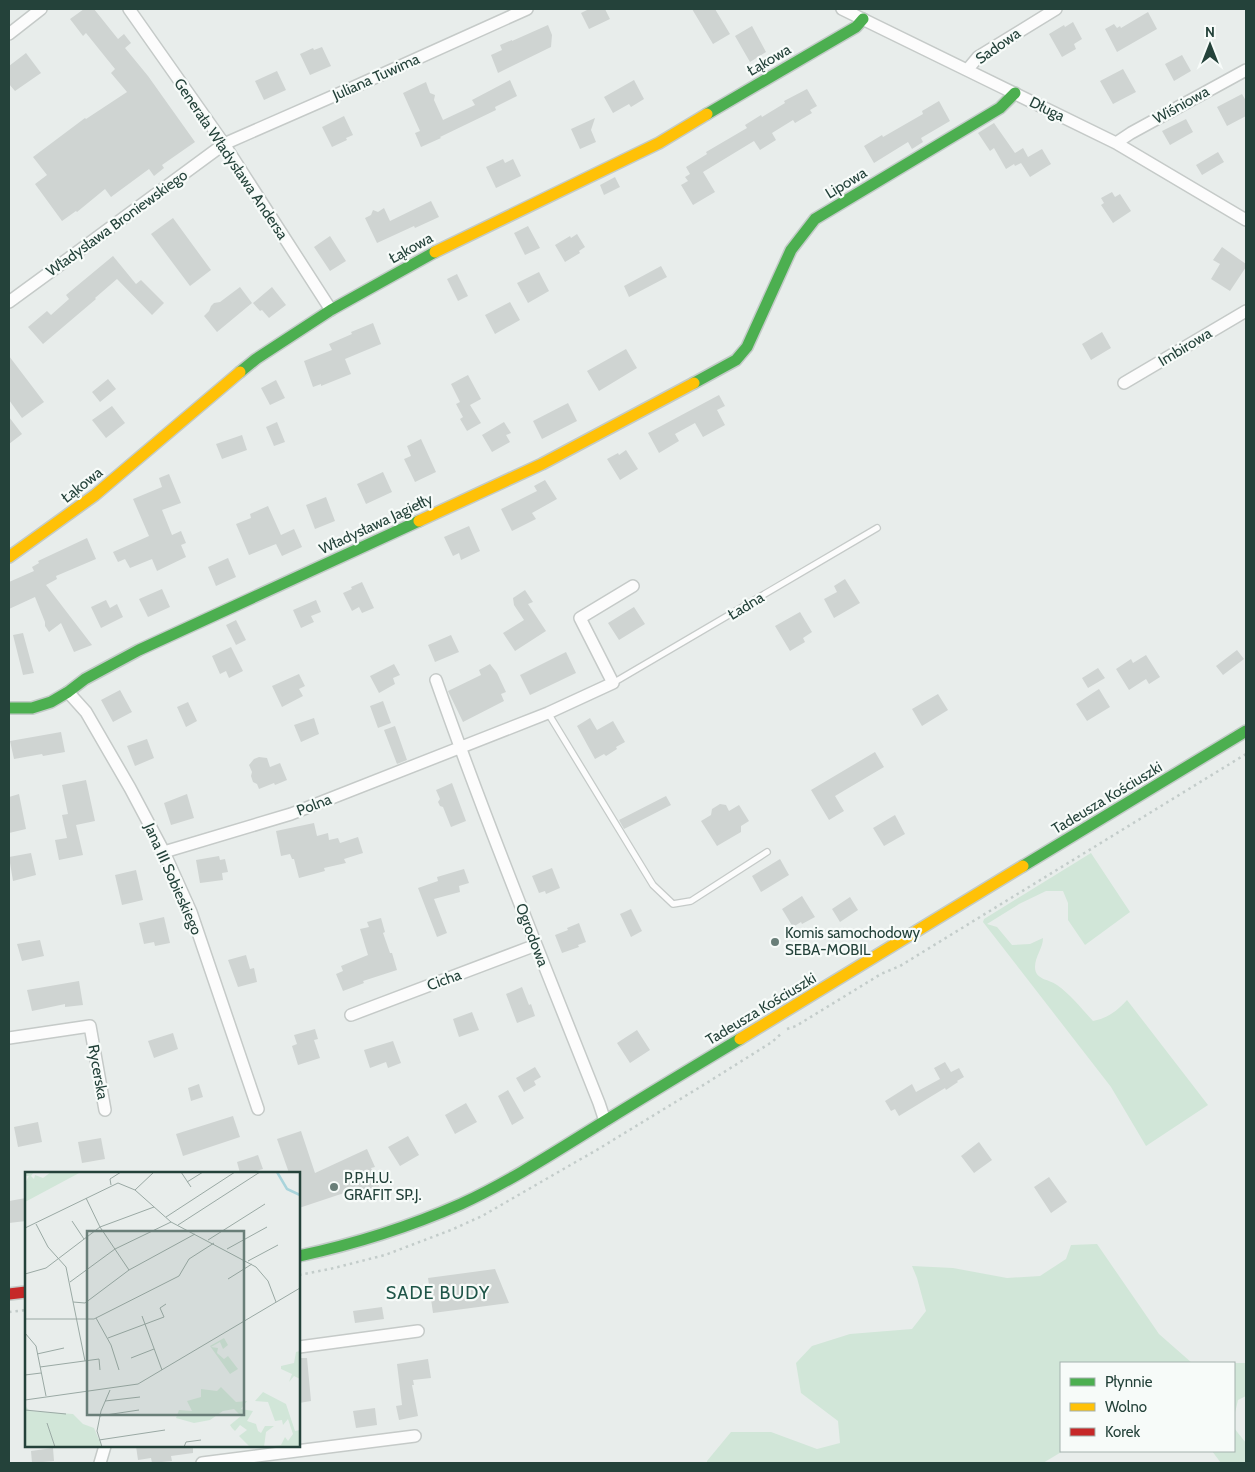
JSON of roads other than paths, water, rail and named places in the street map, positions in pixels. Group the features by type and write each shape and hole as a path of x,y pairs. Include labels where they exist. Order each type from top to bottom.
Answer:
{"street":[{"path":"9,34 41,9"},
{"name":"Generała Władysława Andersa","path":"129,9 224,144 331,310"},
{"name":"Juliana Tuwima","path":"224,144 527,9"},
{"name":"Długa","path":"842,9 1116,143 1246,220"},
{"name":"Sadowa","path":"968,69 978,57 1056,9"},
{"name":"Łąkowa","path":"9,557 95,495 256,359 331,310 441,248 659,142 856,27 863,19"},
{"name":"Wiśniowa","path":"1116,143 1130,133 1246,70"},
{"name":"Lipowa","path":"747,347 791,250 815,219 1000,108 1015,93"},
{"name":"Władysława Broniewskiego","path":"9,302 224,144"},
{"name":"Imbirowa","path":"1124,383 1246,311"},
{"name":"Władysława Jagiełły","path":"9,708 32,708 51,702 85,679 139,650 542,464 736,360 747,347"},
{"path":"613,683 580,618 633,586"},
{"path":"436,680 460,748"},
{"name":"Polna","path":"164,852 291,814 548,713 613,683"},
{"name":"Jana III Sobieskiego","path":"68,692 86,712 164,852 191,912 258,1109"},
{"name":"Tadeusza Kościuszki","path":"300,1256 327,1250 406,1226 482,1193 515,1175 1246,731"},
{"name":"Ogrodowa","path":"460,748 605,1122"},
{"name":"Cicha","path":"351,1015 536,946"},
{"name":"Rycerska","path":"9,1038 90,1026 105,1110"},
{"path":"9,1294 25,1292"},
{"path":"300,1347 418,1331"},
{"path":"202,1463 415,1436"},
{"path":"100,1463 105,1447"}],"lane":[{"name":"Ładna","path":"613,683 877,528"},
{"path":"548,713 653,885 673,904 691,901 767,852"}],"place":[{"name":"Komis samochodowy SEBA-MOBIL","path":"775,942"},
{"name":"P.P.H.U. GRAFIT SP.J.","path":"334,1187"}],"district":[{"name":"SADE BUDY","path":"438,1293"}]}
